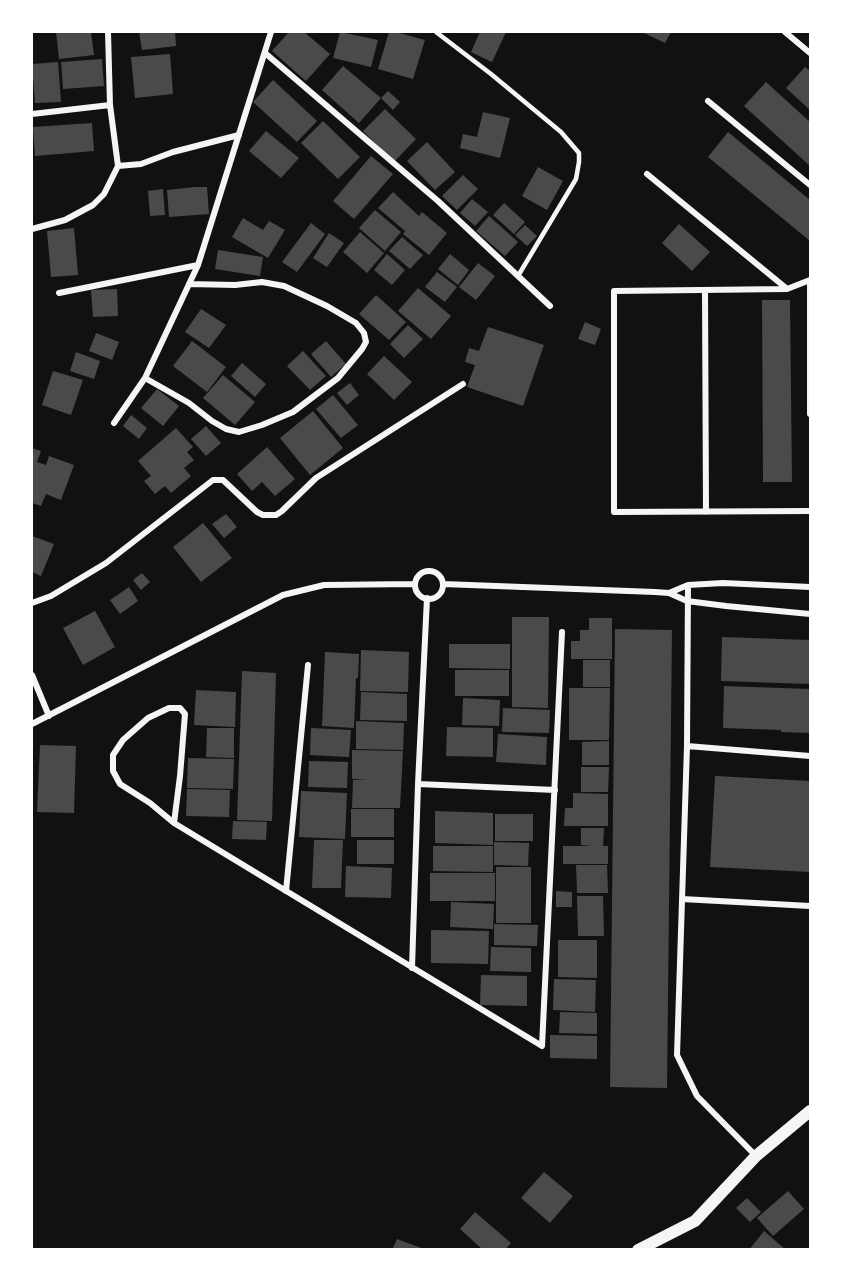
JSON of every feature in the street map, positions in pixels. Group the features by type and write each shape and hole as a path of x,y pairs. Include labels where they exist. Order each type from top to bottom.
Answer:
{"main road":[{"path":"638,1250 694,1221 756,1156 810,1111"}],"street":[{"path":"32,229 65,220 93,205 104,194 118,166 110,105 108,32"},
{"path":"114,423 145,378 198,265 271,32"},
{"path":"785,32 810,53"},
{"path":"265,53 438,201 550,306"},
{"path":"708,101 810,185"},
{"path":"32,114 110,105"},
{"path":"118,166 141,164 239,135"},
{"path":"648,174 787,288"},
{"path":"59,293 198,265"},
{"path":"810,414 810,280 787,288 614,291 614,512 810,511"},
{"path":"145,378 189,404 212,421 226,429 239,432 293,412 338,378 366,342 364,333 356,323 327,306 284,286 262,282 235,285 189,284"},
{"path":"705,290 706,512"},
{"path":"32,603 51,596 106,563 213,480 223,480 257,512 263,515 276,515 316,478 463,384"},
{"path":"426,571 436,572 442,580 440,594 431,598 418,594 414,584 418,576 426,571"},
{"path":"669,593 688,585 723,583 810,587"},
{"path":"32,724 283,595 324,585 414,584"},
{"path":"442,584 669,593 687,601 810,614"},
{"path":"688,585 687,746 677,1055 698,1096 756,1156"},
{"path":"412,968 427,598"},
{"path":"174,824 185,714 180,708 169,708 148,718 123,740 113,755 113,771 120,784 150,803 174,824 542,1046 562,632"},
{"path":"286,891 308,665"},
{"path":"32,675 49,716"},
{"path":"687,746 810,756"},
{"path":"418,784 555,790"},
{"path":"682,899 808,904 810,906"}],"lane":[{"path":"436,32 561,132 579,153 576,179 518,276"}],"building":[{"path":"56,32 91,32 94,55 59,59"},
{"path":"139,32 175,32 176,46 142,50"},
{"path":"289,32 304,32 330,54 306,81 272,51"},
{"path":"340,32 378,40 371,67 333,58"},
{"path":"389,32 425,40 413,79 378,69"},
{"path":"480,32 506,32 492,62 471,52"},
{"path":"642,32 671,32 665,43"},
{"path":"170,54 173,94 135,98 131,57"},
{"path":"102,59 104,86 63,89 61,62"},
{"path":"58,62 61,102 35,103 32,64"},
{"path":"343,66 381,98 359,123 322,90"},
{"path":"805,67 810,71 810,110 786,88"},
{"path":"273,80 317,121 297,142 253,102"},
{"path":"766,82 810,122 810,166 744,106"},
{"path":"388,91 400,102 393,110 381,98"},
{"path":"385,109 416,139 394,162 363,131"},
{"path":"483,112 510,118 500,158 460,148 463,134 477,137"},
{"path":"323,121 360,157 338,179 301,143"},
{"path":"92,123 94,151 35,156 33,127"},
{"path":"266,131 299,158 281,178 249,151"},
{"path":"728,132 810,200 810,241 708,157"},
{"path":"427,142 455,172 435,190 407,161"},
{"path":"371,156 393,174 354,219 333,201"},
{"path":"538,167 563,181 547,210 522,196"},
{"path":"463,175 478,189 457,210 442,196"},
{"path":"207,187 209,214 169,217 167,190"},
{"path":"163,189 165,215 150,216 148,191"},
{"path":"393,192 419,216 422,212 447,233 429,255 403,234 405,231 378,208"},
{"path":"472,199 488,212 475,226 460,213"},
{"path":"504,203 525,222 514,234 493,215"},
{"path":"375,210 401,232 385,251 359,228"},
{"path":"489,216 518,242 505,256 476,231"},
{"path":"243,218 263,230 269,221 285,230 268,258 232,237"},
{"path":"311,223 325,234 297,272 282,262"},
{"path":"679,224 710,252 692,271 662,243"},
{"path":"525,225 537,236 527,246 515,235"},
{"path":"74,228 78,275 51,277 47,231"},
{"path":"360,232 384,253 367,273 343,252"},
{"path":"329,233 344,243 327,267 313,258"},
{"path":"402,237 423,255 410,269 389,251"},
{"path":"218,250 263,257 260,276 215,269"},
{"path":"387,254 405,270 392,285 374,270"},
{"path":"450,254 469,270 458,285 438,269"},
{"path":"478,263 495,276 476,300 459,287"},
{"path":"437,272 457,287 445,302 425,287"},
{"path":"418,288 451,316 431,339 398,311"},
{"path":"117,289 118,316 93,317 91,290"},
{"path":"376,295 406,322 389,340 359,314"},
{"path":"762,300 790,300 792,482 763,482"},
{"path":"201,309 226,325 209,348 185,332"},
{"path":"585,322 601,329 595,345 578,339"},
{"path":"408,325 423,339 404,358 390,344"},
{"path":"488,327 544,345 523,406 467,387 475,365 465,362 469,348 479,351"},
{"path":"96,333 119,342 112,360 89,351"},
{"path":"192,341 226,367 207,392 173,366"},
{"path":"326,341 346,364 331,377 311,354"},
{"path":"303,351 326,376 310,390 287,366"},
{"path":"76,352 100,361 94,379 70,371"},
{"path":"384,356 412,382 394,400 367,374"},
{"path":"242,363 266,384 255,397 231,376"},
{"path":"53,371 83,380 71,415 42,405"},
{"path":"223,375 255,402 235,425 203,398"},
{"path":"350,383 359,395 347,405 337,393"},
{"path":"157,389 179,406 163,426 141,408"},
{"path":"333,395 358,425 341,438 316,409"},
{"path":"313,411 343,448 310,475 280,438"},
{"path":"131,415 147,428 139,439 123,426"},
{"path":"206,426 221,443 206,456 191,439"},
{"path":"176,428 193,447 187,452 194,460 184,468 191,476 171,493 165,486 155,494 144,481 151,476 138,461"},
{"path":"267,447 295,479 275,496 262,482 252,491 237,474"},
{"path":"32,448 41,451 37,462 46,465 49,456 74,465 61,500 46,494 41,506 32,503"},
{"path":"226,514 237,527 224,538 212,524"},
{"path":"203,523 232,558 201,582 173,547"},
{"path":"32,536 54,544 41,576 32,572"},
{"path":"142,573 150,582 141,590 133,580"},
{"path":"129,587 138,601 120,614 110,600"},
{"path":"95,611 115,647 83,665 63,628"},
{"path":"512,617 549,617 548,708 512,707"},
{"path":"589,618 612,618 612,659 571,659 571,641 580,641 580,630 589,630"},
{"path":"615,629 672,630 667,1088 610,1087"},
{"path":"722,637 810,640 810,684 721,681"},
{"path":"449,644 510,644 510,669 449,668"},
{"path":"361,650 409,652 408,692 360,691"},
{"path":"325,652 359,654 354,728 322,726"},
{"path":"583,660 610,660 610,687 583,687"},
{"path":"455,670 509,670 509,696 455,696"},
{"path":"242,671 276,673 272,821 237,820"},
{"path":"724,686 810,689 810,733 723,728"},
{"path":"569,688 610,688 609,740 569,740"},
{"path":"196,690 236,692 235,727 194,725"},
{"path":"361,692 407,694 407,721 360,720"},
{"path":"463,698 500,700 499,726 462,725"},
{"path":"503,708 550,710 549,733 502,732"},
{"path":"356,721 404,723 403,750 356,749"},
{"path":"447,727 493,728 493,757 446,756"},
{"path":"207,728 234,728 234,758 206,757"},
{"path":"311,728 351,730 349,757 310,755"},
{"path":"498,734 547,737 546,765 496,762"},
{"path":"609,741 609,765 582,765 582,742"},
{"path":"40,745 76,746 74,813 37,812"},
{"path":"352,750 403,751 400,808 352,808 353,780 368,779 352,779"},
{"path":"188,758 234,759 233,789 187,788"},
{"path":"309,761 348,762 347,788 308,787"},
{"path":"581,767 609,767 608,792 581,792"},
{"path":"715,776 810,781 810,872 710,867"},
{"path":"187,789 230,790 229,817 186,816"},
{"path":"301,791 347,793 345,839 299,837"},
{"path":"573,793 608,794 608,826 564,826 565,808 573,808"},
{"path":"351,809 394,809 394,837 351,837"},
{"path":"435,811 493,813 493,845 435,843"},
{"path":"495,814 533,814 533,841 495,841"},
{"path":"233,821 267,822 266,840 232,839"},
{"path":"581,828 604,828 603,846 608,846 608,864 563,864 563,846 592,846 581,845"},
{"path":"314,840 343,840 341,888 312,888"},
{"path":"357,840 394,840 394,864 357,864"},
{"path":"494,842 529,843 528,866 494,865"},
{"path":"433,846 493,846 493,872 433,871"},
{"path":"576,865 607,865 608,893 577,893"},
{"path":"346,866 392,868 391,898 345,897"},
{"path":"496,867 531,867 531,923 496,923"},
{"path":"430,873 495,873 495,901 430,901"},
{"path":"556,891 572,892 572,907 556,907"},
{"path":"577,896 603,896 604,936 578,936"},
{"path":"451,902 494,904 493,929 450,927"},
{"path":"494,924 538,925 537,946 494,945"},
{"path":"431,930 489,931 488,964 431,963"},
{"path":"558,940 597,940 597,978 558,977"},
{"path":"491,947 531,948 531,972 490,971"},
{"path":"481,975 527,976 527,1006 480,1005"},
{"path":"554,979 596,980 595,1012 553,1010"},
{"path":"560,1012 597,1013 597,1034 559,1033"},
{"path":"550,1035 597,1036 597,1059 550,1058"},
{"path":"544,1172 573,1196 550,1223 521,1198"},
{"path":"788,1191 804,1209 773,1236 757,1218"},
{"path":"747,1198 761,1212 750,1222 736,1208"},
{"path":"475,1212 511,1243 505,1250 483,1250 460,1229"},
{"path":"764,1231 786,1250 749,1250"},
{"path":"397,1239 424,1249 424,1250 392,1250"}]}
